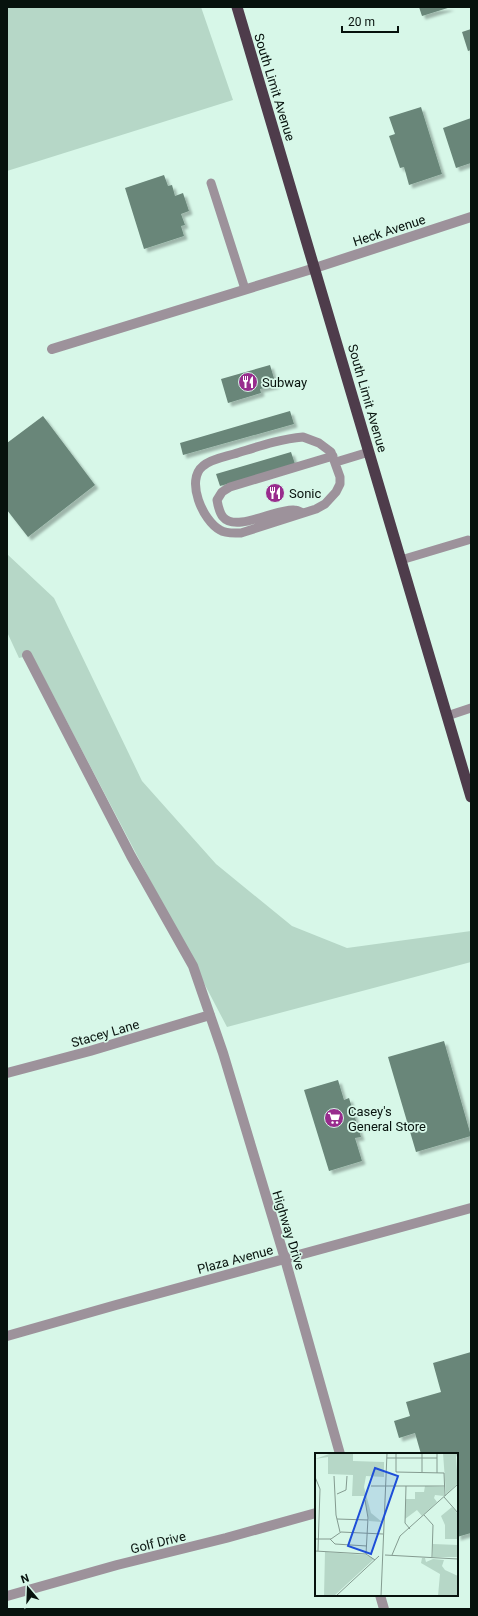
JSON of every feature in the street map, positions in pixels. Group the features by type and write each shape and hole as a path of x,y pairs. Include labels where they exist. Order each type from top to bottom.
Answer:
{"highway":[{"name":"South Limit Avenue","path":"237,7 471,797"}],"street":[{"name":"Heck Avenue","path":"52,349 314,268 471,217"},
{"name":"Highway Drive","path":"27,655 131,856 193,966 223,1053 285,1259 340,1453"},
{"name":"Stacey Lane","path":"7,1073 90,1051 210,1015"},
{"name":"Plaza Avenue","path":"7,1336 471,1208"},
{"name":"Golf Drive","path":"7,1596 117,1565 226,1538 315,1513"},
{"path":"380,1596 384,1609"}],"lane":[{"path":"212,183 245,289"},
{"path":"303,437 318,443 331,452 340,477 340,484 325,504 305,513 241,533 228,533 220,530 210,522 204,513 196,486 197,475 202,466 214,460 286,438 303,437"},
{"path":"305,513 294,510 245,521 233,522 224,518 219,509 217,500 222,492 230,487 334,459 369,452"},
{"path":"401,560 468,540"},
{"path":"447,716 471,708"}],"green space":[{"path":"7,7 201,7 233,100 7,171"},
{"path":"7,554 54,598 142,781 216,864 292,926 347,948 471,931 471,962 227,1027 32,655 19,658 7,632"}],"building":[{"path":"419,7 451,7 422,16"},
{"path":"471,29 471,50 468,51 462,32"},
{"path":"421,107 442,174 409,185 404,167 400,168 389,136 395,134 389,117"},
{"path":"471,118 471,163 456,168 443,128"},
{"path":"164,175 168,186 172,185 175,196 183,193 189,211 181,214 185,225 181,226 184,236 144,249 125,188"},
{"name":"Subway","path":"270,365 276,385 260,389 261,393 228,403 221,379"},
{"path":"290,411 294,424 183,455 180,443"},
{"path":"43,416 95,485 28,537 7,510 7,443"},
{"path":"291,452 295,464 220,486 216,474"},
{"path":"444,1041 471,1136 416,1152 388,1057"},
{"name":"Casey's General Store","path":"338,1080 344,1100 349,1098 361,1137 355,1138 362,1161 329,1171 304,1090"},
{"path":"471,1352 471,1533 458,1537 458,1453 421,1453 415,1433 399,1438 394,1421 410,1416 406,1402 441,1392 433,1363"}],"place":[{"name":"Subway","path":"248,382"},
{"name":"Sonic","path":"275,493"},
{"name":"Casey's General Store","path":"334,1118"}]}
